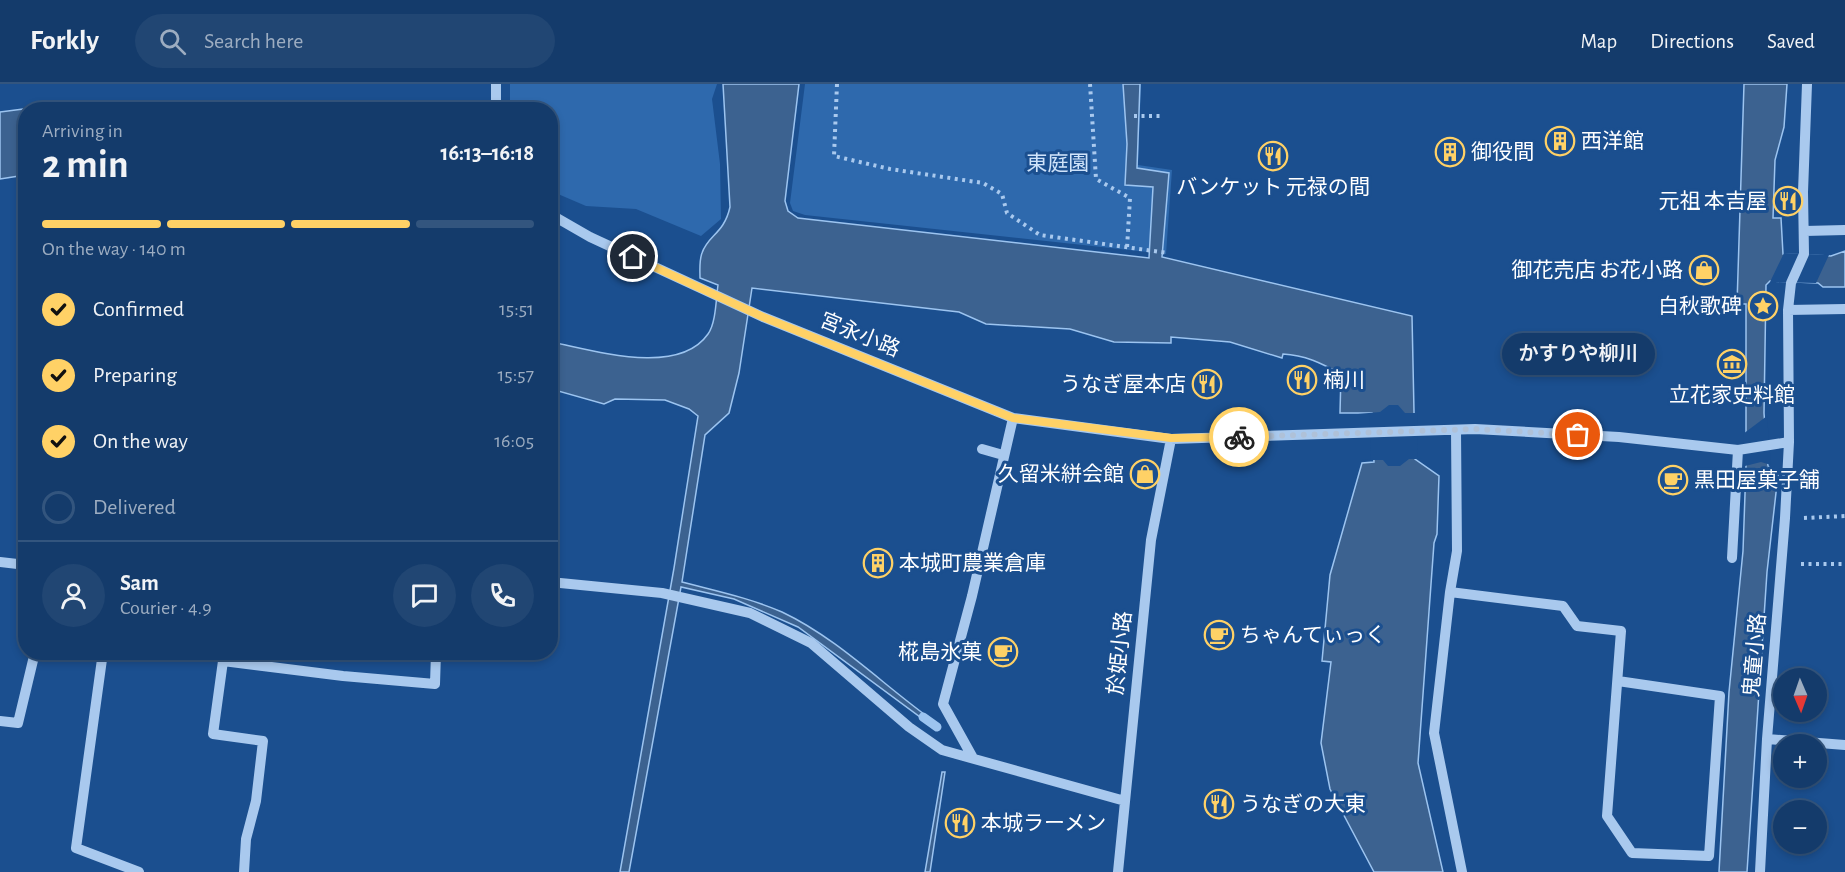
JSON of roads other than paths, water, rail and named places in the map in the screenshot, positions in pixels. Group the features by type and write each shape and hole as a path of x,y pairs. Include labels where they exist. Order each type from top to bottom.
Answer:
{"street":[{"path":"496,84 496,102"},
{"path":"1807,84 1803,192 1805,231 1845,230"},
{"name":"宮永小路","path":"558,219 590,237 763,317 1013,418 1171,438 1456,430 1619,437 1741,450 1789,442"},
{"name":"鬼童小路","path":"1760,872 1767,739 1782,564 1789,442 1788,310 1791,283 1804,254 1805,231"},
{"path":"1788,310 1845,309"},
{"path":"973,758 943,704 972,596 1013,418"},
{"path":"1456,430 1457,552 1450,592 1434,733 1462,872"},
{"name":"於姫小路","path":"1118,872 1151,540 1171,438"},
{"path":"982,448 1003,455"},
{"path":"1732,558 1741,450"},
{"path":"0,562 18,564"},
{"path":"558,583 662,592 750,613 811,643 909,726 942,750 1125,801"},
{"path":"1450,592 1563,606 1577,627 1621,631 1607,816 1632,853 1709,856 1720,696 1618,681"},
{"path":"0,721 18,723 33,660"},
{"path":"102,660 76,848 139,872"},
{"path":"223,660 213,734 263,741 256,801 246,839 244,872"},
{"path":"242,660 343,676 435,684 436,660"},
{"path":"1767,739 1845,745"}],"waterway":[{"path":"923,717 937,727"}],"place":[{"name":"西洋館","path":"1560,141"},
{"name":"御役間","path":"1450,152"},
{"name":"バンケット 元禄の間","path":"1273,156"},
{"name":"元祖 本吉屋","path":"1788,201"},
{"name":"御花売店 お花小路","path":"1704,270"},
{"name":"白秋歌碑","path":"1763,306"},
{"name":"立花家史料館","path":"1732,364"},
{"name":"楠川","path":"1302,380"},
{"name":"うなぎ屋本店","path":"1207,384"},
{"name":"かすりや柳川","path":"1578,435"},
{"name":"久留米絣会館","path":"1145,474"},
{"name":"黒田屋菓子舗","path":"1673,480"},
{"name":"本城町農業倉庫","path":"878,563"},
{"name":"ちゃんてぃっく","path":"1219,635"},
{"name":"椛島氷菓","path":"1003,652"},
{"name":"うなぎの大東","path":"1219,804"},
{"name":"本城ラーメン","path":"960,823"}],"park label":[{"name":"東庭園","path":"1058,163"}]}
